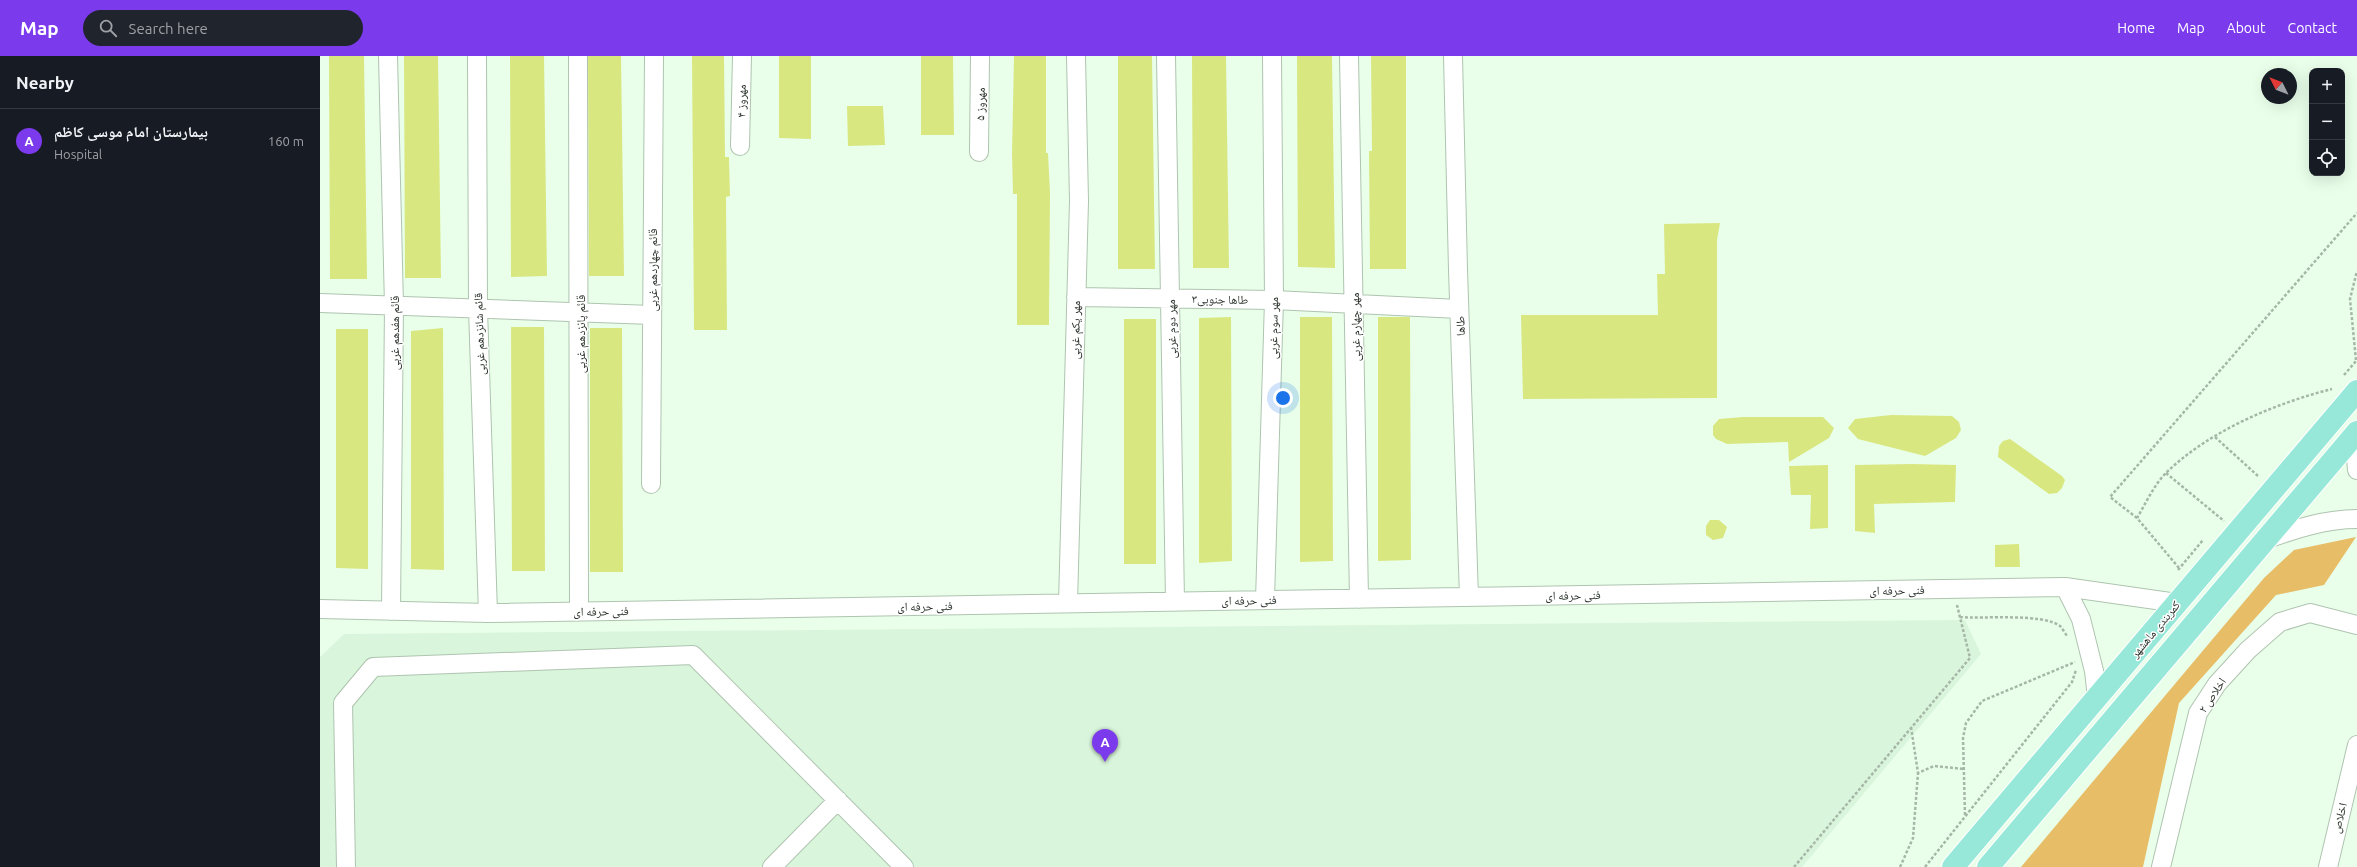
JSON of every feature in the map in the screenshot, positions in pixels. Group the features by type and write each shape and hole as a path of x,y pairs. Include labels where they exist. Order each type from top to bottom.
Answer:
{"main road":[{"name":"کمربندی ماهشهر","path":"1953,867 2357,391"},
{"path":"1988,867 2357,433"}],"street":[{"name":"قائم هفدهم غربی","path":"388,56 394,306 391,611"},
{"name":"قائم شانزدهم غربی","path":"476,56 478,309 488,612"},
{"name":"قائم پانزدهم غربی","path":"578,56 580,313 579,611"},
{"name":"قائم چهاردهم غربی","path":"651,484 654,56"},
{"name":"مهروز ۴","path":"740,146 742,56"},
{"name":"مهروز ۵","path":"979,152 980,56"},
{"name":"مهر یکم غربی","path":"1068,603 1079,202 1076,56"},
{"name":"مهر دوم غربی","path":"1166,56 1175,602"},
{"name":"مهر سوم غربی","path":"1265,600 1274,300 1272,56"},
{"name":"مهر چهارم غربی","path":"1349,56 1359,599"},
{"name":"طاها","path":"1453,56 1459,309 1469,597"},
{"name":"طاها جنوبی۳","path":"1076,297 1274,300 1459,309"},
{"path":"320,303 652,315"},
{"path":"2357,433 2357,470"},
{"path":"2267,539 2303,526 2341,519 2357,519"},
{"path":"2065,587 2081,619 2094,671 2097,698"},
{"name":"فنی حرفه ای","path":"320,609 488,612 579,611 2065,587 2177,603"},
{"name":"اخلاص ۲","path":"2161,867 2198,713 2217,684 2248,650 2280,622 2310,613 2357,625"},
{"path":"346,867 343,703 373,668 693,656 904,867"},
{"name":"اخلاص","path":"2328,867 2357,745"},
{"path":"772,867 838,800"}],"path":[{"path":"2179,568 2137,518 2110,497 2357,213"},
{"path":"2356,361 2350,299 2357,271"},
{"path":"2137,518 2166,473 2197,446 2260,414 2333,389"},
{"path":"2215,437 2258,476"},
{"path":"2166,473 2238,531"},
{"path":"1794,867 1970,658 1960,617 1981,619 2039,618 2060,626 2068,637"},
{"path":"1925,867 1966,816 2072,682 2079,660 1982,701 1966,723 1963,738 1966,816 1982,834"},
{"path":"1900,867 1913,838 1918,773 1911,727"},
{"path":"1918,773 1934,766 1964,769"}],"shaded area":[{"path":"2356,537 2324,585 2276,595 2179,703 2143,867 2021,867 2264,578 2294,550"},
{"path":"1965,620 1981,654 1802,867 320,867 320,657 344,634"}],"building":[{"path":"329,56 364,56 367,279 330,279"},
{"path":"404,56 438,56 441,278 405,278"},
{"path":"510,56 544,56 547,276 511,277"},
{"path":"588,56 621,56 624,276 589,276"},
{"path":"692,56 724,56 725,157 729,157 730,196 726,197 727,330 694,330"},
{"path":"779,56 811,56 811,139 779,138"},
{"path":"921,56 953,56 954,135 921,135"},
{"path":"1014,56 1046,56 1046,153 1048,153 1050,193 1049,325 1017,325 1017,194 1013,194 1012,153"},
{"path":"1118,56 1152,56 1155,269 1118,269"},
{"path":"1192,56 1226,56 1229,268 1193,268"},
{"path":"1297,56 1332,56 1335,268 1298,267"},
{"path":"1371,56 1406,56 1406,269 1370,269 1369,151 1372,151"},
{"path":"847,106 883,106 885,145 848,146"},
{"path":"1720,223 1717,240 1717,398 1523,399 1521,315 1658,315 1657,274 1665,274 1664,224"},
{"path":"1231,317 1232,561 1199,563 1199,318"},
{"path":"1300,317 1332,317 1333,561 1300,562"},
{"path":"1378,317 1410,317 1411,560 1378,561"},
{"path":"1124,319 1156,319 1156,564 1124,564"},
{"path":"511,327 544,327 545,571 512,571"},
{"path":"443,328 444,570 411,569 411,331"},
{"path":"590,328 622,328 623,572 590,572"},
{"path":"336,329 368,329 368,569 336,568"},
{"path":"1891,415 1952,416 1959,422 1961,430 1956,438 1925,456 1858,439 1848,428 1855,419"},
{"path":"1743,417 1823,417 1834,428 1829,438 1789,462 1788,442 1727,444 1716,439 1713,435 1713,426 1719,419"},
{"path":"2010,439 2062,476 2065,480 2062,488 2057,493 2049,494 1998,457 1999,446 2003,441"},
{"path":"1828,465 1828,528 1810,529 1811,495 1791,495 1789,466"},
{"path":"1855,465 1956,465 1955,502 1874,504 1875,533 1855,531"},
{"path":"1710,520 1719,520 1727,527 1723,538 1713,540 1706,535 1706,526"},
{"path":"2019,544 2020,567 1995,567 1995,545"}],"place":[{"name":"بیمارستان امام موسی کاظم","path":"1105,762"}]}
